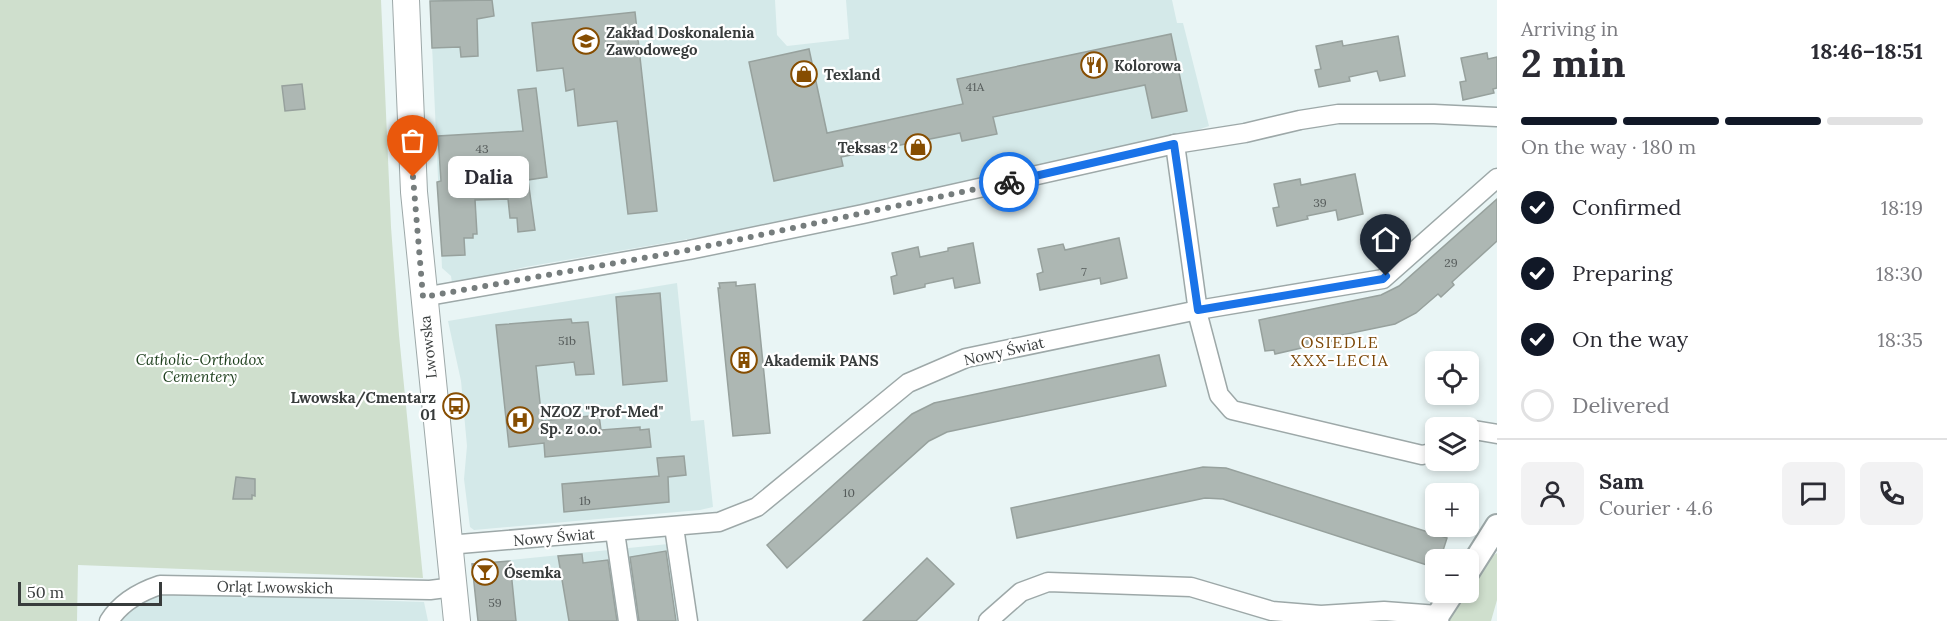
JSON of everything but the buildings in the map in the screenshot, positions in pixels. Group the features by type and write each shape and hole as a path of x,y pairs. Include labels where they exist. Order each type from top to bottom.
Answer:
{"main road":[{"name":"Lwowska","path":"406,0 414,192 457,621"}],"street":[{"path":"423,297 689,250 873,212 1174,144 1245,133 1300,120 1338,114 1434,114 1497,117"},
{"path":"1174,144 1198,310 1219,396 1232,410 1425,454"},
{"name":"Nowy Świat","path":"448,545 719,522 757,507 908,383 966,358 1198,310 1383,279 1497,178"},
{"path":"1479,431 1497,434"},
{"path":"1479,555 1497,526"},
{"path":"674,527 688,621"},
{"path":"615,532 628,621"},
{"path":"988,621 1020,592 1048,582 1191,587 1272,611 1311,614 1384,611 1437,618 1447,603"},
{"name":"Orląt Lwowskich","path":"109,621 113,614 129,600 160,585 430,590 453,587"}],"shaded area":[{"path":"430,0 775,0 777,35 787,46 849,39 846,0 1172,0 1177,23 1183,23 1209,126 1186,134 764,226 525,267 461,283 452,283 451,276 442,268"},
{"path":"677,283 691,421 704,420 713,507 474,530 470,527 464,479 467,446 461,381 448,321"},
{"path":"678,543 689,621 478,621 472,564"},
{"path":"255,593 304,598 424,602 428,621 118,621 128,608 151,594"}],"green space":[{"name":"Catholic-Orthodox Cementery","path":"0,0 381,0 391,227 399,335 423,578 78,565 77,621 0,621"},
{"path":"1497,553 1497,600 1491,621 1446,621 1450,603 1479,603 1479,564"}],"way so far":[{"path":"413,177 423,297 689,250 1009,182"}],"place":[{"name":"Zakład Doskonalenia Zawodowego","path":"586,41"},
{"name":"Kolorowa","path":"1094,65"},
{"name":"Texland","path":"804,74"},
{"name":"Teksas 2","path":"918,147"},
{"name":"Dalia","path":"413,177"},
{"name":"Akademik PANS","path":"744,360"},
{"name":"Lwowska/Cmentarz 01","path":"456,406"},
{"name":"NZOZ \"Prof-Med\" Sp. z o.o.","path":"520,420"},
{"name":"Ósemka","path":"485,572"}],"district":[{"name":"OSIEDLE XXX-LECIA","path":"1340,351"}],"route":[{"path":"1009,182 1174,144 1198,310 1383,279 1386,276"}]}
